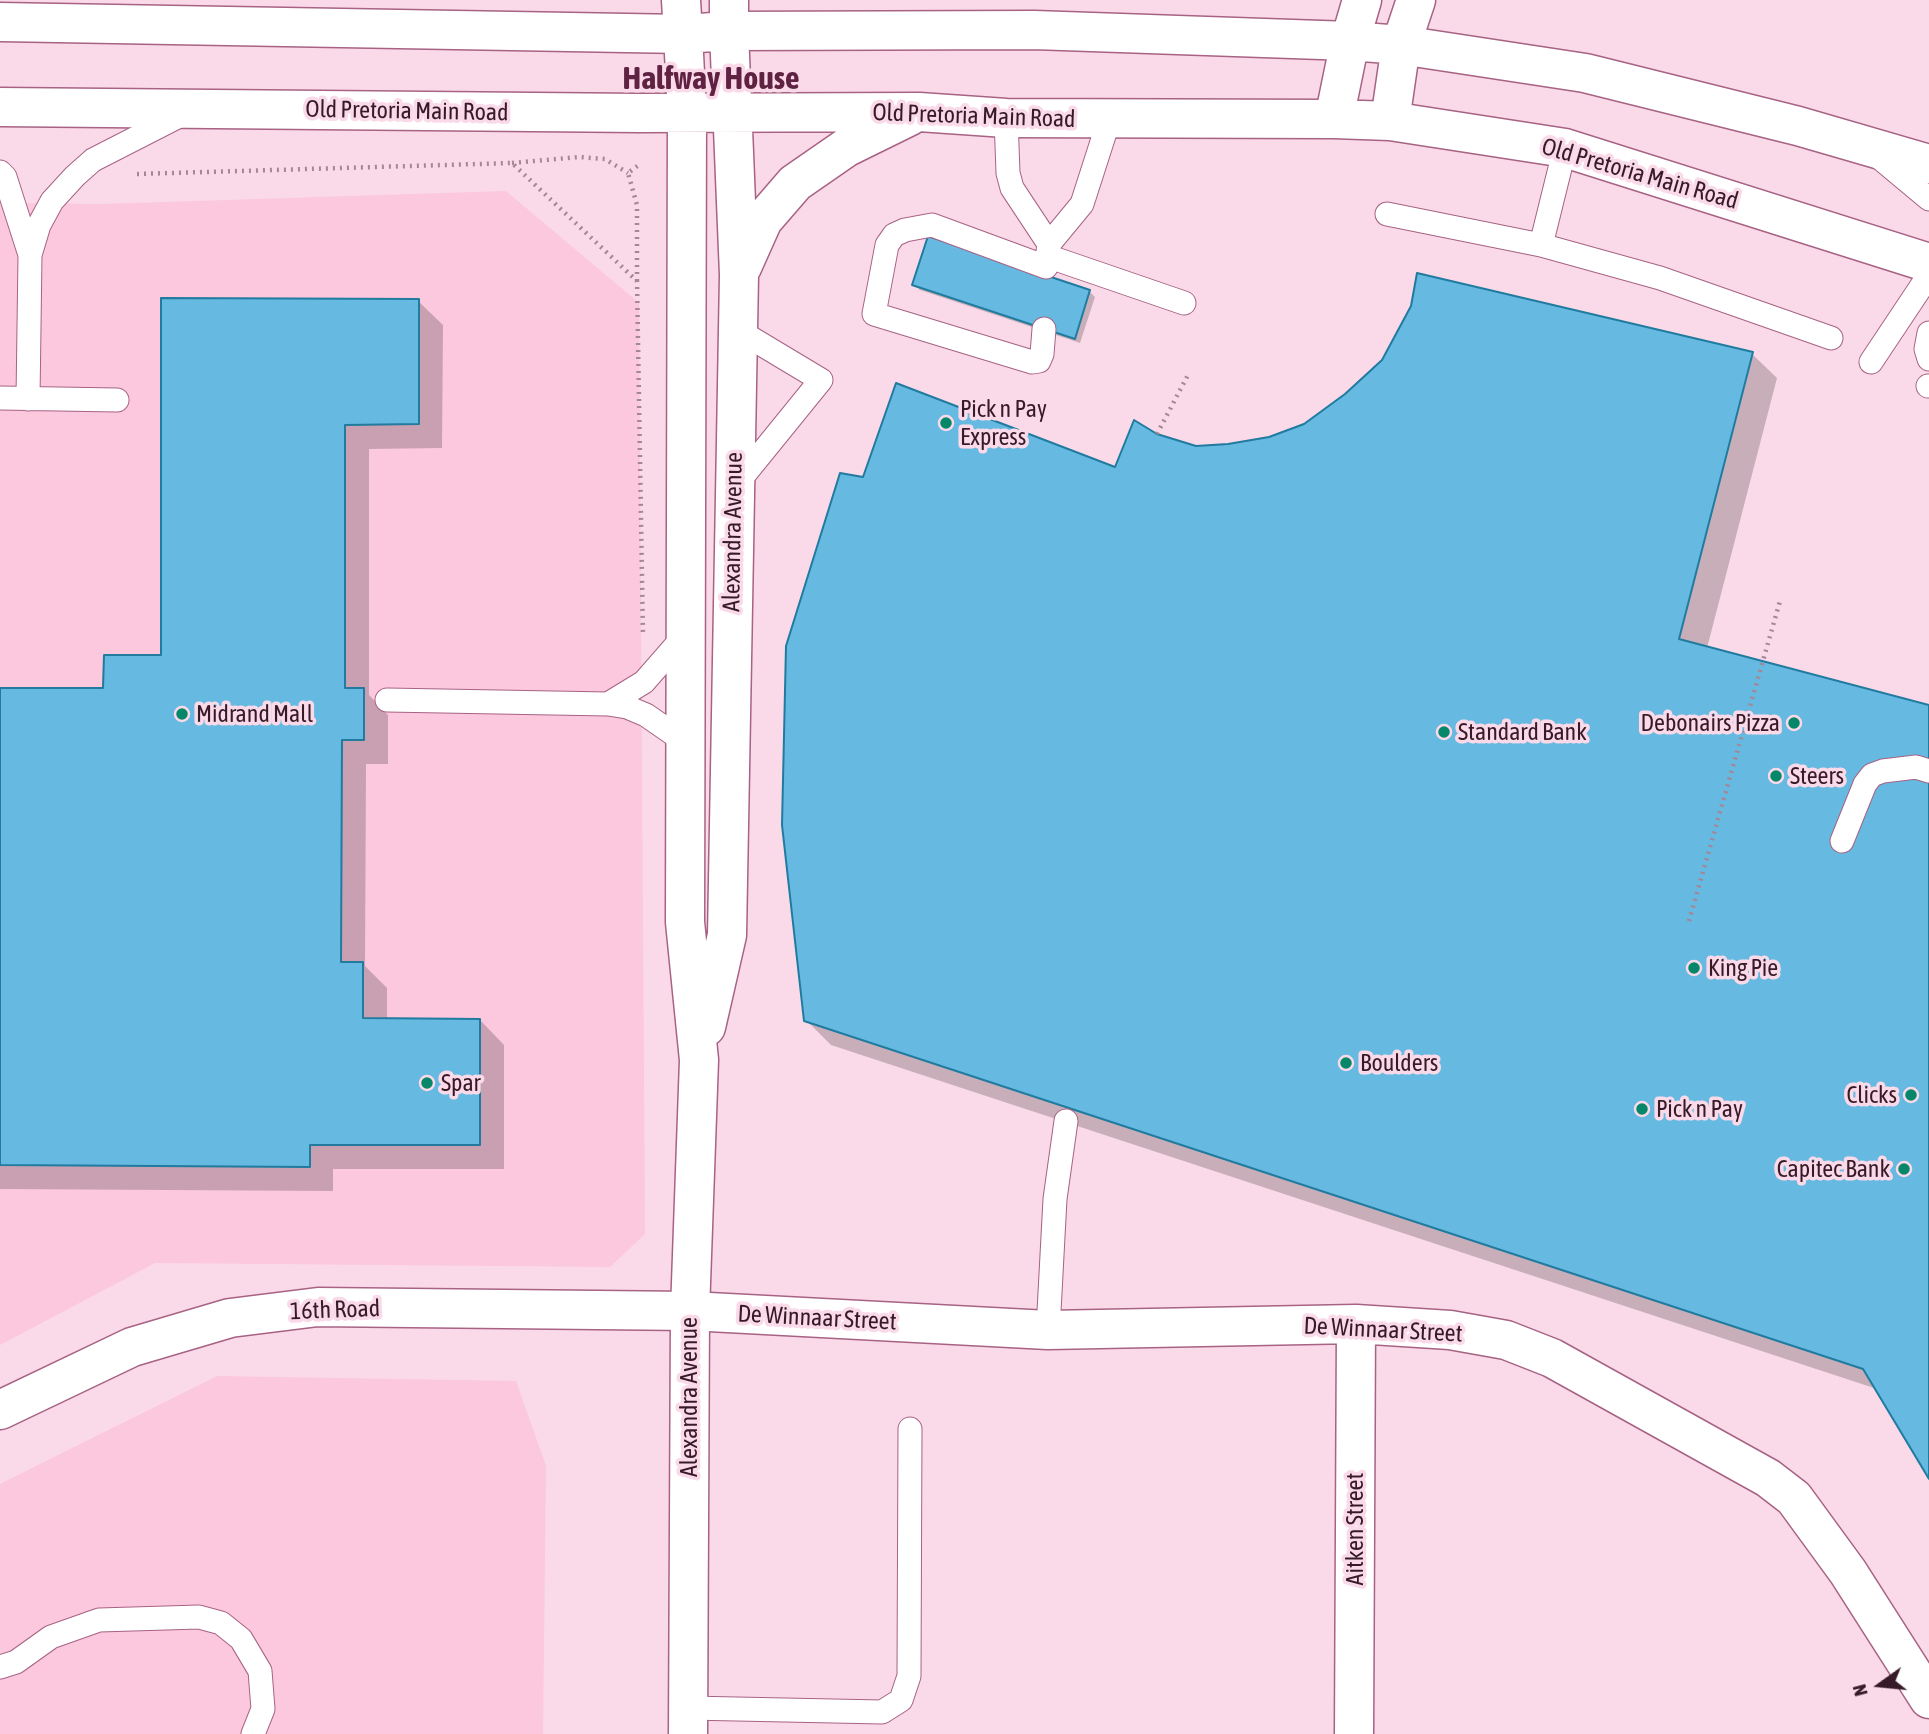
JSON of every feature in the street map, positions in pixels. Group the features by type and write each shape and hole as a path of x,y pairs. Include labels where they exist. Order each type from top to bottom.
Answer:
{"main road":[{"path":"1334,119 1350,41 1362,0"},
{"path":"1391,121 1401,45 1416,0"},
{"path":"0,22 729,16 1350,41 1401,45 1585,73 1866,144 1929,164"},
{"name":"Alexandra Avenue","path":"699,1060 727,934 738,275 729,16"},
{"name":"Alexandra Avenue","path":"682,17 687,113 685,922 699,1060 690,1311 688,1721"},
{"name":"Old Pretoria Main Road","path":"0,107 687,113 919,112 1006,118 1109,120 1391,121 1565,148 1929,262"},
{"path":"738,275 763,220 795,183 846,147 919,112"},
{"name":"16th Road","path":"0,1410 132,1347 230,1318 318,1307 690,1311"},
{"name":"De Winnaar Street","path":"690,1311 1048,1330 1356,1324 1450,1331 1506,1340 1552,1358 1768,1478 1794,1498 1812,1521 1929,1699"},
{"name":"Aitken Street","path":"1354,1734 1356,1324"}],"lane":[{"path":"28,399 30,255 39,225 52,201 93,160 192,109"},
{"path":"1006,118 1012,188 1047,261"},
{"path":"1047,261 1082,204 1109,120"},
{"path":"1866,144 1882,162 1929,199"},
{"path":"1541,245 1565,148"},
{"path":"0,172 5,177 30,255"},
{"path":"1387,215 1541,245 1660,278 1831,338"},
{"path":"1044,329 1042,355 1039,361 1032,362 874,314 887,245 894,235 905,230 920,225 932,225 1184,303"},
{"path":"1871,362 1929,275"},
{"path":"734,488 821,380 736,329"},
{"path":"1929,333 1926,349 1929,359"},
{"path":"0,398 117,400"},
{"path":"608,704 644,682 685,635"},
{"path":"387,700 608,704 626,707 646,715 685,742"},
{"path":"1842,841 1865,784 1872,775 1916,767 1929,771"},
{"path":"1048,1330 1055,1199 1066,1121"},
{"path":"688,1721 882,1712 901,1700 909,1676 910,1429"},
{"path":"0,1667 16,1662 51,1637 99,1620 199,1617 221,1623 241,1639 260,1671 263,1709 253,1734"}],"path":[{"path":"75,176 512,163 579,157 605,159 628,173 637,205 636,281 644,682"},
{"path":"512,163 636,281"},
{"path":"628,173 640,164"},
{"path":"1157,434 1189,373"},
{"path":"1689,921 1780,601"}],"shaded area":[{"path":"506,191 639,303 645,1234 610,1267 155,1263 0,1345 0,203 102,204"},
{"path":"217,1376 516,1381 546,1466 543,1734 0,1734 0,1484"}],"building":[{"path":"928,236 1090,290 1075,339 912,285"},
{"path":"1417,273 1753,352 1679,639 1929,705 1929,1479 1863,1369 804,1021 782,825 786,646 840,473 863,477 896,383 1115,467 1134,420 1157,434 1196,446 1269,437 1304,424 1345,394 1382,360 1411,306"},
{"name":"Midrand Mall","path":"161,298 419,299 419,424 345,425 345,688 364,688 364,740 342,740 341,962 363,962 363,1018 480,1019 480,1145 310,1145 310,1167 0,1165 0,688 103,688 104,655 161,655"}],"place":[{"name":"Pick n Pay Express","path":"946,423"},
{"name":"Midrand Mall","path":"182,714"},
{"name":"Debonairs Pizza","path":"1794,723"},
{"name":"Standard Bank","path":"1444,732"},
{"name":"Steers","path":"1776,776"},
{"name":"King Pie","path":"1694,968"},
{"name":"Boulders","path":"1346,1063"},
{"name":"Spar","path":"427,1083"},
{"name":"Clicks","path":"1911,1095"},
{"name":"Pick n Pay","path":"1642,1109"},
{"name":"Capitec Bank","path":"1904,1169"}],"district":[{"name":"Halfway House","path":"711,79"}]}
